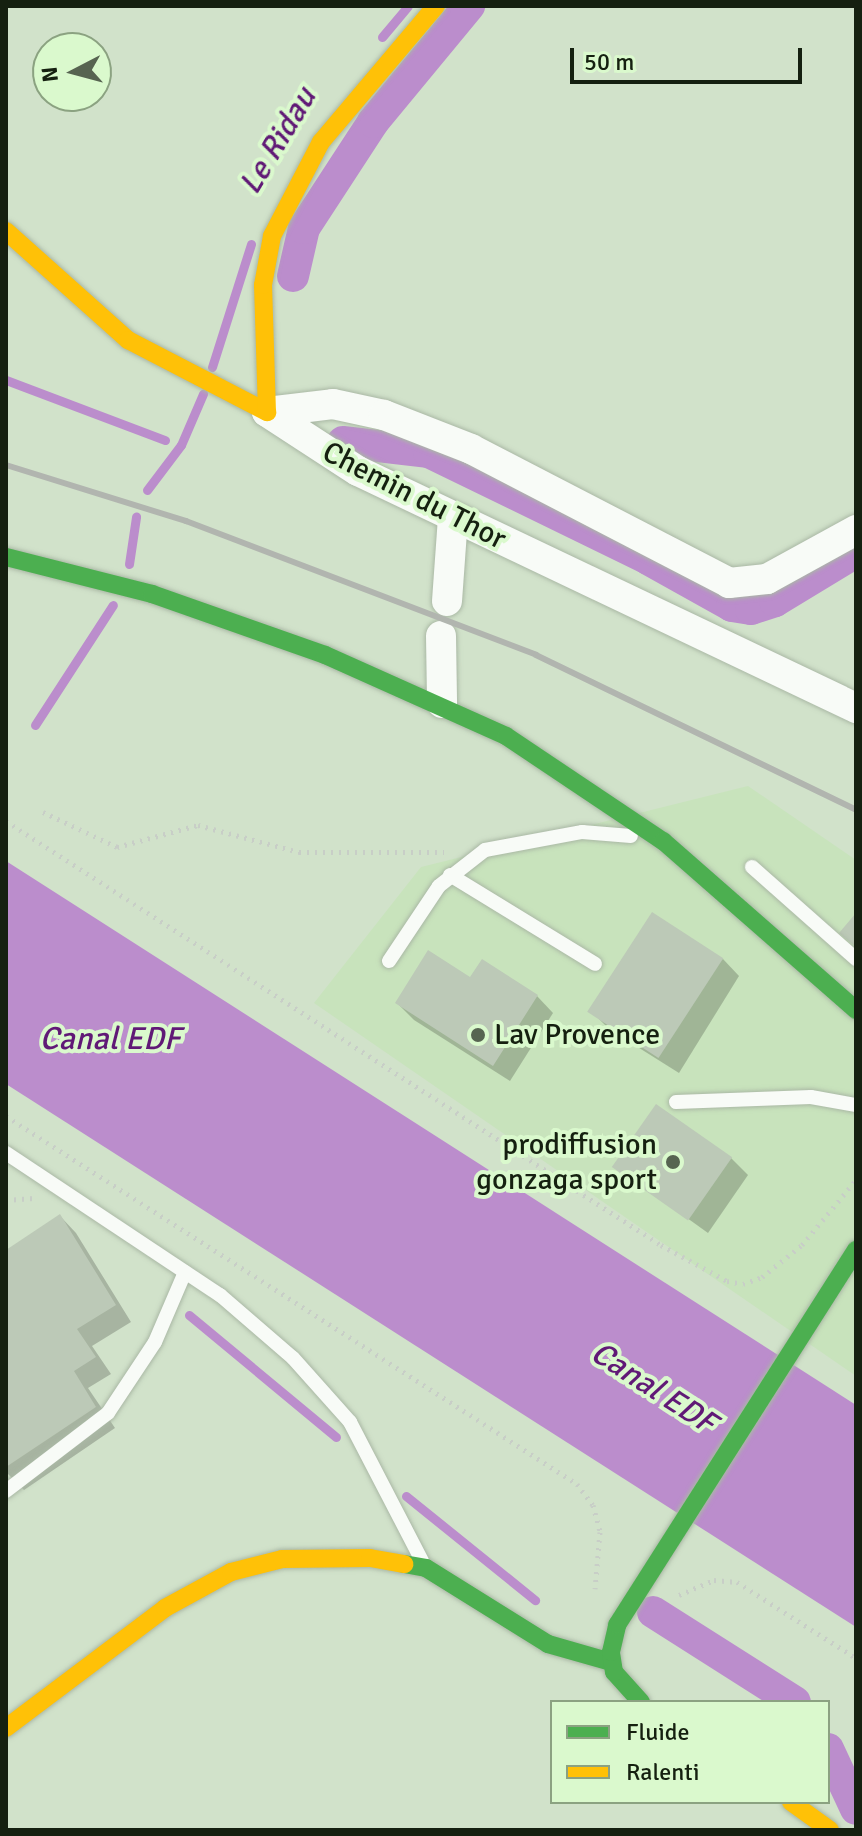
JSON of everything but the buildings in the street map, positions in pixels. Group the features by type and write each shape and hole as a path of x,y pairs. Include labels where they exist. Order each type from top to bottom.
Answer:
{"street":[{"path":"436,6 321,142 287,201 272,236 263,285 267,412 333,404 384,415 471,449 729,583 767,579 856,530"},
{"name":"Chemin du Thor","path":"6,231 113,328 177,366 226,388 358,471 856,708"},
{"path":"447,601 453,518"},
{"path":"6,557 152,594 325,655 442,703 568,775 663,841 856,1010"},
{"path":"441,636 442,703"},
{"path":"639,1700 619,1680 611,1662 617,1625 856,1250"},
{"path":"6,1728 165,1608 231,1572 311,1557 370,1558 426,1568 548,1644 611,1662"},
{"path":"794,1804 830,1830"}],"lane":[{"path":"389,961 450,875 485,850 582,832 663,841"},
{"path":"752,867 856,959"},
{"path":"450,875 595,964"},
{"path":"676,1102 811,1097 856,1105"},
{"path":"6,1153 185,1272 281,1347 339,1406 426,1568"},
{"path":"6,1491 108,1413 155,1342 185,1272"}],"path":[{"path":"43,812 117,847 198,825 299,852 485,850"},
{"path":"6,821 661,1245 727,1281 743,1284 762,1277 802,1245 856,1180"},
{"path":"6,1116 577,1484 593,1505 600,1532 595,1591"},
{"path":"674,1597 714,1580 737,1582 856,1658"}],"shaded area":[{"path":"748,786 856,860 856,1376 314,1003 421,867"}],"water":[{"name":"Canal EDF","path":"6,861 856,1405 856,1627 6,1084"}],"waterway":[{"name":"Le Ridau","path":"382,37 408,6"},
{"path":"293,276 304,228 373,122 469,6"},
{"name":"Le Ridau","path":"212,367 251,244"},
{"path":"6,380 165,440"},
{"name":"Le Ridau","path":"147,490 181,445 203,394"},
{"path":"343,442 429,452 648,559 732,606 751,609 775,601 856,552"},
{"name":"Le Ridau","path":"129,564 136,517"},
{"name":"Le Ridau","path":"35,725 113,605"},
{"path":"189,1315 336,1437"},
{"path":"406,1496 535,1600"},
{"path":"653,1612 792,1700"},
{"path":"830,1753 856,1809"}],"railway":[{"path":"6,465 186,521 536,655 856,810"}],"traffic: fast":[{"path":"6,557 152,594 325,655 506,736 663,841 856,1010"},
{"path":"639,1700 614,1672 611,1652 617,1625 856,1250"},
{"path":"404,1564 426,1568 548,1644 611,1662"}],"traffic: slow":[{"path":"267,412 263,285 272,236 321,142 436,6"},
{"path":"6,231 128,340 267,412"},
{"path":"6,1728 165,1608 231,1572 282,1559 370,1558 404,1564"},
{"path":"794,1804 830,1830"}],"place":[{"name":"Lav Provence","path":"478,1035"},
{"name":"prodiffusion gonzaga sport","path":"673,1162"}]}
